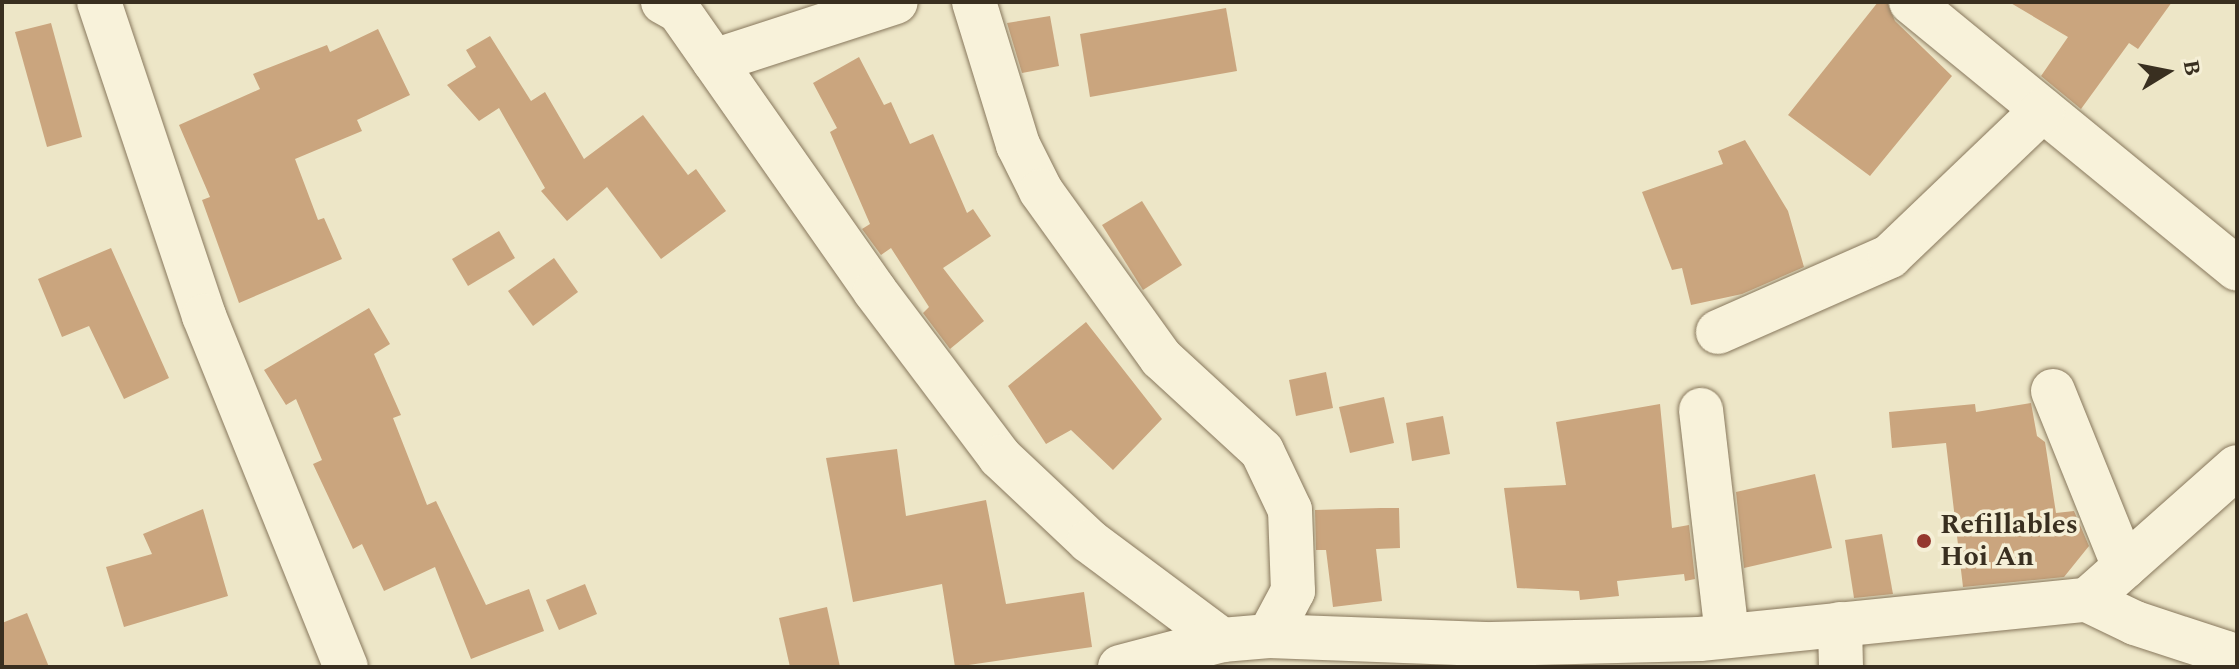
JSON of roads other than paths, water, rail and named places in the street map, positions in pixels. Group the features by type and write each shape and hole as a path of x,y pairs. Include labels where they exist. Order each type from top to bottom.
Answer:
{"street":[{"path":"99,2 204,316 346,667"},
{"path":"663,2 679,11 875,291 1000,457 1089,541 1222,640"},
{"path":"714,61 896,2"},
{"path":"974,2 1018,145 1041,191 1161,358 1262,451 1290,510 1293,591 1269,636"},
{"path":"1911,2 2237,269"},
{"path":"1718,332 1890,256 2043,110"},
{"path":"2053,391 2124,567"},
{"path":"1701,410 1727,636"},
{"path":"2087,600 2237,467"},
{"path":"1135,665 1222,640 1269,636 1492,644 1727,636 2087,600 2135,623 2226,653 2237,663"},
{"path":"1840,624 1841,667"}],"place":[{"name":"Refillables Hoi An","path":"1924,541"}]}
